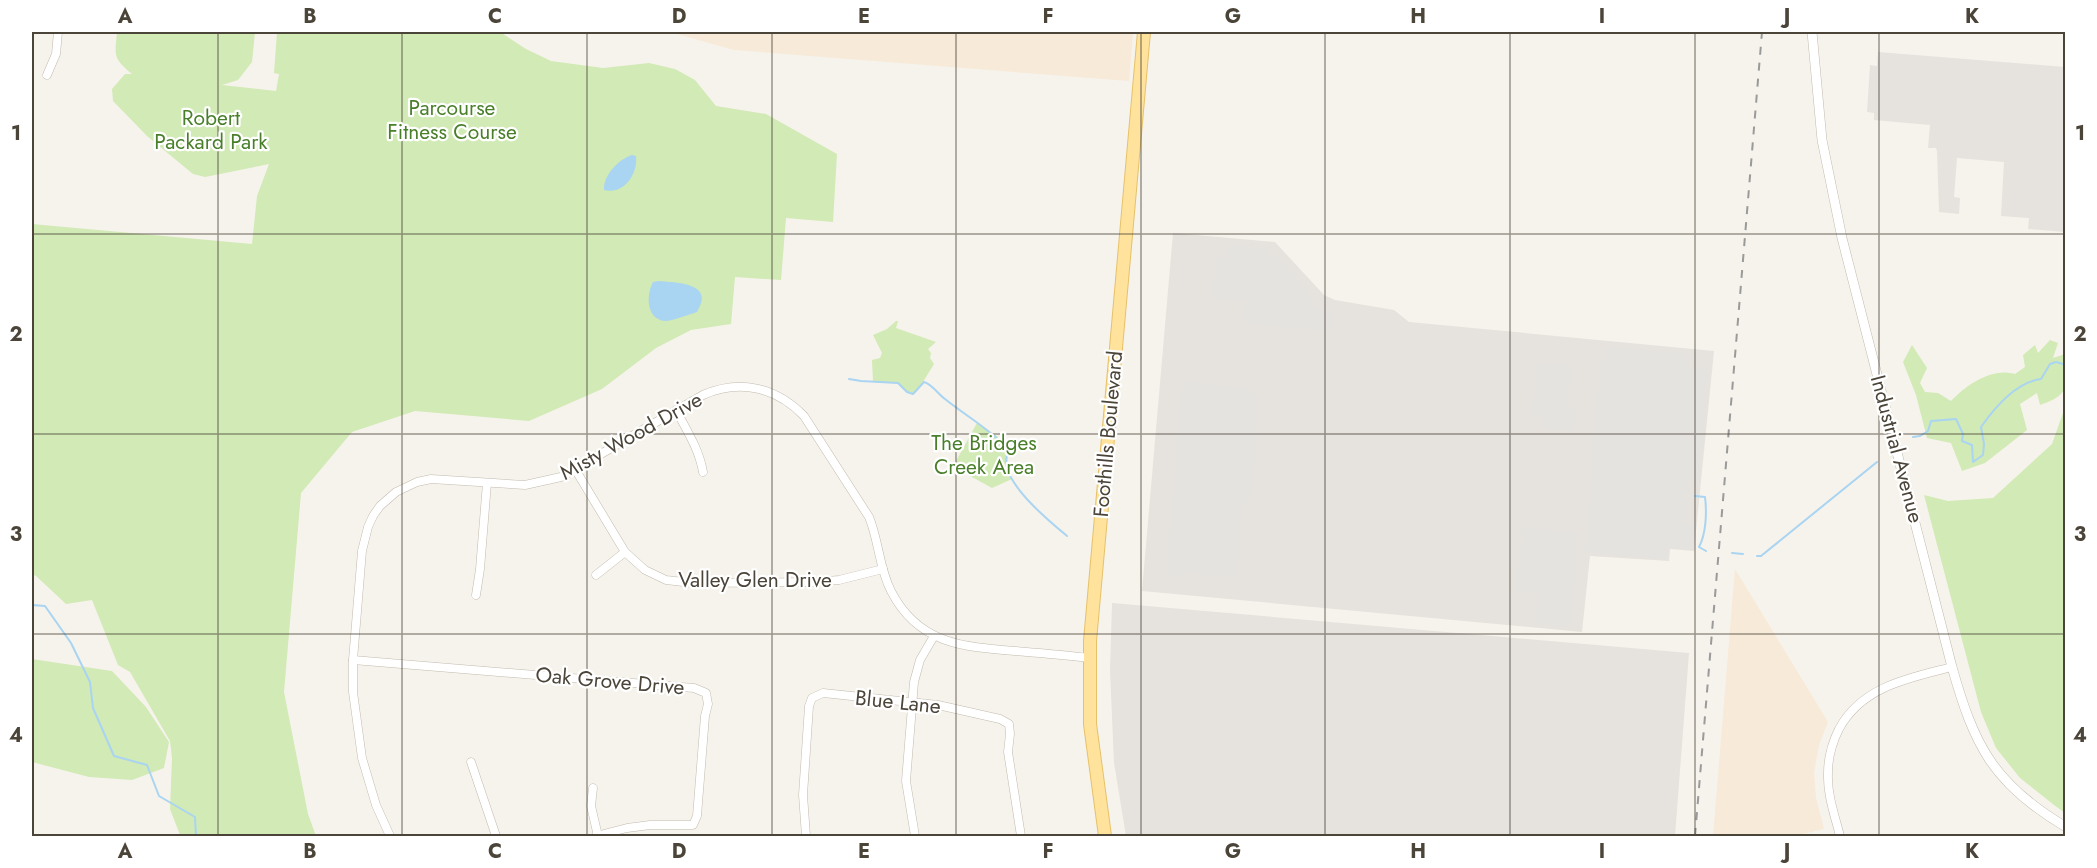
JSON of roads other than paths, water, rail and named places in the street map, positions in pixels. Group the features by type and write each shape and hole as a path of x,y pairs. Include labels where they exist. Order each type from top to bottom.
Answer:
{"main road":[{"name":"Foothills Boulevard","path":"1104,837 1090,724 1089,658 1144,32"}],"street":[{"path":"47,75 56,54 58,32"},
{"name":"Industrial Avenue","path":"1812,32 1822,140 1842,238 1952,667 1969,722 1980,746 1996,770 2019,795 2066,827"},
{"name":"Misty Wood Drive","path":"390,837 376,805 362,758 354,712 353,660 364,538 380,507 396,492 417,482 445,478 513,485 537,483 561,477 713,390 733,386 763,389 790,402 810,425 864,509 875,532 883,569 891,591 903,610 934,636 963,646 1089,658"},
{"path":"676,410 695,443 704,472"},
{"name":"Valley Glen Drive","path":"575,469 625,552 656,576 678,582 828,582 883,569"},
{"path":"476,595 487,483"},
{"path":"596,575 625,552"},
{"path":"915,837 906,781 912,702 916,671 934,636"},
{"name":"Oak Grove Drive","path":"353,660 681,688 694,687 706,693 708,704 705,716 697,816 693,825 650,825 597,836"},
{"path":"1840,837 1827,775 1831,750 1842,723 1862,701 1887,686 1952,667"},
{"name":"Blue Lane","path":"806,837 804,783 809,706 812,698 822,693 938,705 1000,719 1009,724 1008,752 1021,837"},
{"path":"471,762 496,837"},
{"path":"593,788 591,806 597,836"}],"water":[{"path":"632,155 636,156 635,170 628,182 618,189 604,190 606,179 613,168"},
{"path":"653,282 685,284 698,290 701,302 697,312 665,321 654,316 649,306 649,293"}],"waterway":[{"path":"1913,437 1928,431 1931,421 1956,419 1963,434 1962,441 1972,445 1973,462 1983,455 1981,427 1993,411 2015,390 2041,379 2050,364 2056,362 2066,365"},
{"path":"849,379 898,383 907,392 913,394 924,382 930,385 994,435 1008,449 1006,466 1017,487 1067,536"},
{"path":"1757,556 1761,556 1877,462"},
{"path":"1695,496 1705,497 1705,523 1699,547 1706,551"},
{"path":"1732,553 1743,554"},
{"path":"32,605 45,606 71,643 90,682 93,708 114,756 147,765 159,796 195,817 196,836"}],"railway":[{"path":"1695,836 1762,32"}],"park label":[{"name":"Parcourse Fitness Course","path":"452,120"},
{"name":"Robert Packard Park","path":"211,130"},
{"name":"The Bridges Creek Area","path":"984,455"}]}
